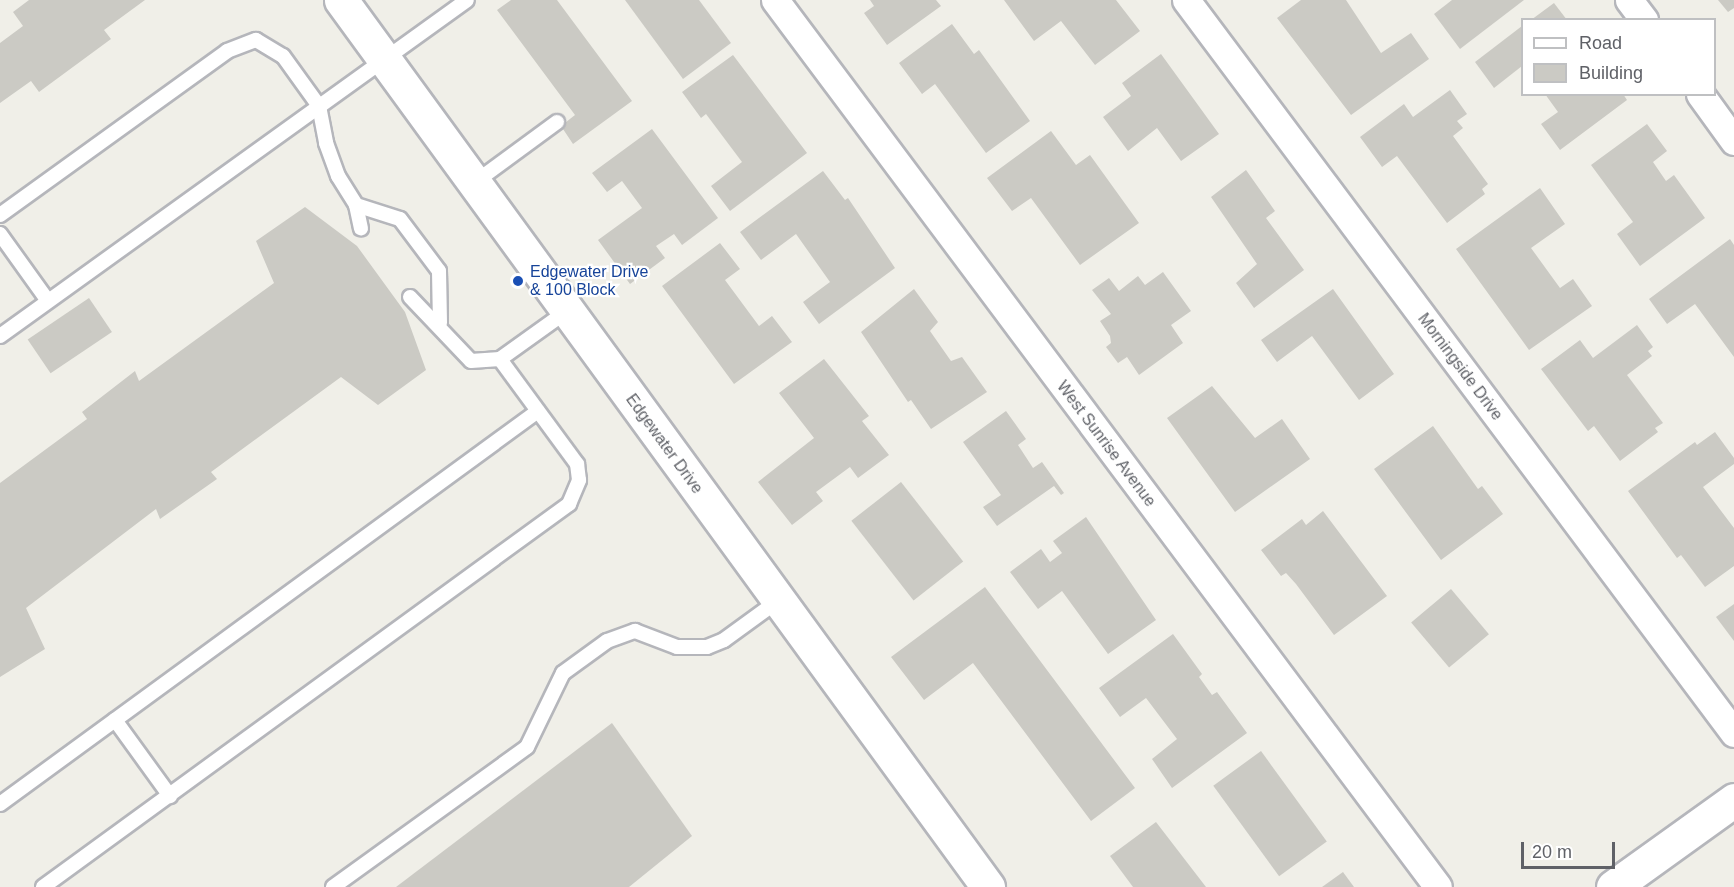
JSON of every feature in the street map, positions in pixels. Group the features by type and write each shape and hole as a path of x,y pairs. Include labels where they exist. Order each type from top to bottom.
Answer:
{"street":[{"name":"Edgewater Drive","path":"341,0 988,887"},
{"name":"West Sunrise Avenue","path":"775,0 1437,887"},
{"name":"Morningside Drive","path":"1186,0 1734,733"},
{"path":"1629,0 1642,18"},
{"path":"1701,96 1734,141"},
{"path":"1613,887 1734,800"}],"lane":[{"path":"0,336 383,58 467,0"},
{"path":"0,216 244,43 256,40 270,45 283,56 319,106 338,176 356,205 361,228"},
{"path":"474,183 557,122"},
{"path":"356,205 400,219 439,271 440,323"},
{"path":"0,234 48,301"},
{"path":"410,297 440,323 471,360 500,359 567,311"},
{"path":"44,887 569,504 579,480 577,465 500,359"},
{"path":"0,804 538,411"},
{"path":"333,887 527,747 563,673 607,641 635,631 676,647 707,647 724,640 779,600"},
{"path":"115,720 170,796"}],"building":[{"path":"29,0 145,0 104,30 111,39 39,92 31,81 0,103 0,43 23,26 13,12"},
{"path":"511,0 557,0 632,101 573,144 561,126 575,115 497,10"},
{"path":"625,0 699,0 731,43 683,79"},
{"path":"870,0 936,0 941,6 887,45 864,13 874,6"},
{"path":"1004,0 1116,0 1140,31 1095,65 1061,21 1034,41"},
{"path":"1301,0 1346,0 1381,53 1411,33 1429,59 1351,115 1277,18"},
{"path":"1452,0 1524,0 1460,49 1434,14"},
{"path":"1718,0 1734,0 1734,8 1728,12"},
{"path":"1554,3 1565,18 1534,18"},
{"path":"952,24 974,54 979,50 1030,121 986,153 935,84 922,94 899,63"},
{"path":"1521,27 1521,67 1494,88 1475,62"},
{"path":"1161,54 1219,134 1181,161 1157,128 1128,151 1103,117 1131,96 1122,83"},
{"path":"733,55 807,153 730,211 711,186 742,162 706,114 701,118 682,92"},
{"path":"1450,90 1467,114 1457,121 1463,128 1453,136 1488,184 1482,189 1485,194 1447,223 1397,156 1382,167 1360,137 1404,104 1413,117"},
{"path":"1546,96 1624,96 1627,100 1560,150 1541,124 1558,112"},
{"path":"1647,124 1667,151 1653,162 1666,181 1674,175 1705,218 1640,266 1617,234 1633,222 1591,165"},
{"path":"652,129 718,218 682,245 674,234 656,246 665,258 630,284 598,240 642,208 622,181 607,192 592,173"},
{"path":"1051,131 1076,165 1090,155 1139,223 1080,265 1031,198 1012,211 987,178"},
{"path":"1246,170 1275,211 1266,218 1304,270 1254,308 1236,283 1257,264 1211,197"},
{"path":"823,171 845,200 848,198 895,268 819,324 803,302 830,282 796,234 761,260 740,232"},
{"path":"1540,188 1565,224 1531,248 1560,288 1573,279 1592,306 1529,350 1456,249"},
{"path":"305,207 357,246 405,312 426,370 378,405 341,377 211,472 217,479 160,519 156,509 26,608 45,649 0,677 0,483 87,419 82,412 135,371 139,381 274,283 256,241"},
{"path":"1730,239 1734,245 1734,357 1695,304 1667,324 1649,299"},
{"path":"720,243 740,269 725,280 759,326 772,316 792,342 734,384 662,286"},
{"path":"1163,272 1191,311 1171,325 1183,343 1139,375 1127,357 1118,363 1106,347 1111,343 1110,336 1100,321 1111,314 1092,290 1109,278 1119,291 1138,276 1145,285"},
{"path":"914,289 938,322 930,331 951,361 962,357 987,392 931,429 911,400 908,402 861,332"},
{"path":"1333,289 1394,374 1359,400 1312,336 1277,362 1261,340"},
{"path":"89,298 112,332 51,373 28,339"},
{"path":"1637,325 1653,347 1648,351 1652,356 1627,375 1663,423 1655,428 1658,432 1620,461 1594,426 1588,431 1541,369 1580,340 1593,358"},
{"path":"824,359 869,416 862,421 889,455 858,478 850,467 816,492 823,501 792,525 758,482 814,438 779,393"},
{"path":"1212,386 1255,438 1282,419 1310,459 1235,512 1167,418"},
{"path":"1006,411 1026,439 1018,445 1033,468 1042,462 1064,493 1061,495 1054,486 997,526 983,507 1001,495 963,442"},
{"path":"1433,426 1478,489 1482,486 1503,514 1441,560 1374,469"},
{"path":"1715,432 1734,458 1734,464 1703,487 1734,528 1734,566 1705,587 1681,555 1677,558 1628,491 1695,442 1697,445"},
{"path":"901,482 963,562 914,600 851,521"},
{"path":"1323,511 1387,596 1334,635 1296,584 1286,573 1281,576 1261,550 1302,519 1306,525"},
{"path":"1086,517 1156,620 1108,654 1062,591 1038,609 1010,572 1041,549 1050,562 1062,553 1053,541"},
{"path":"985,587 1135,788 1091,821 973,663 924,700 891,657"},
{"path":"1451,589 1489,634 1449,668 1411,622"},
{"path":"1734,604 1734,641 1716,617"},
{"path":"1173,634 1202,674 1199,677 1212,695 1217,692 1247,733 1172,788 1152,759 1177,739 1146,698 1120,717 1099,688"},
{"path":"612,723 692,836 629,887 396,887"},
{"path":"1261,751 1327,842 1279,876 1213,786"},
{"path":"1156,822 1206,887 1133,887 1110,856"},
{"path":"1343,872 1354,887 1322,887"}],"place":[{"name":"Edgewater Drive & 100 Block","path":"518,281"}]}
